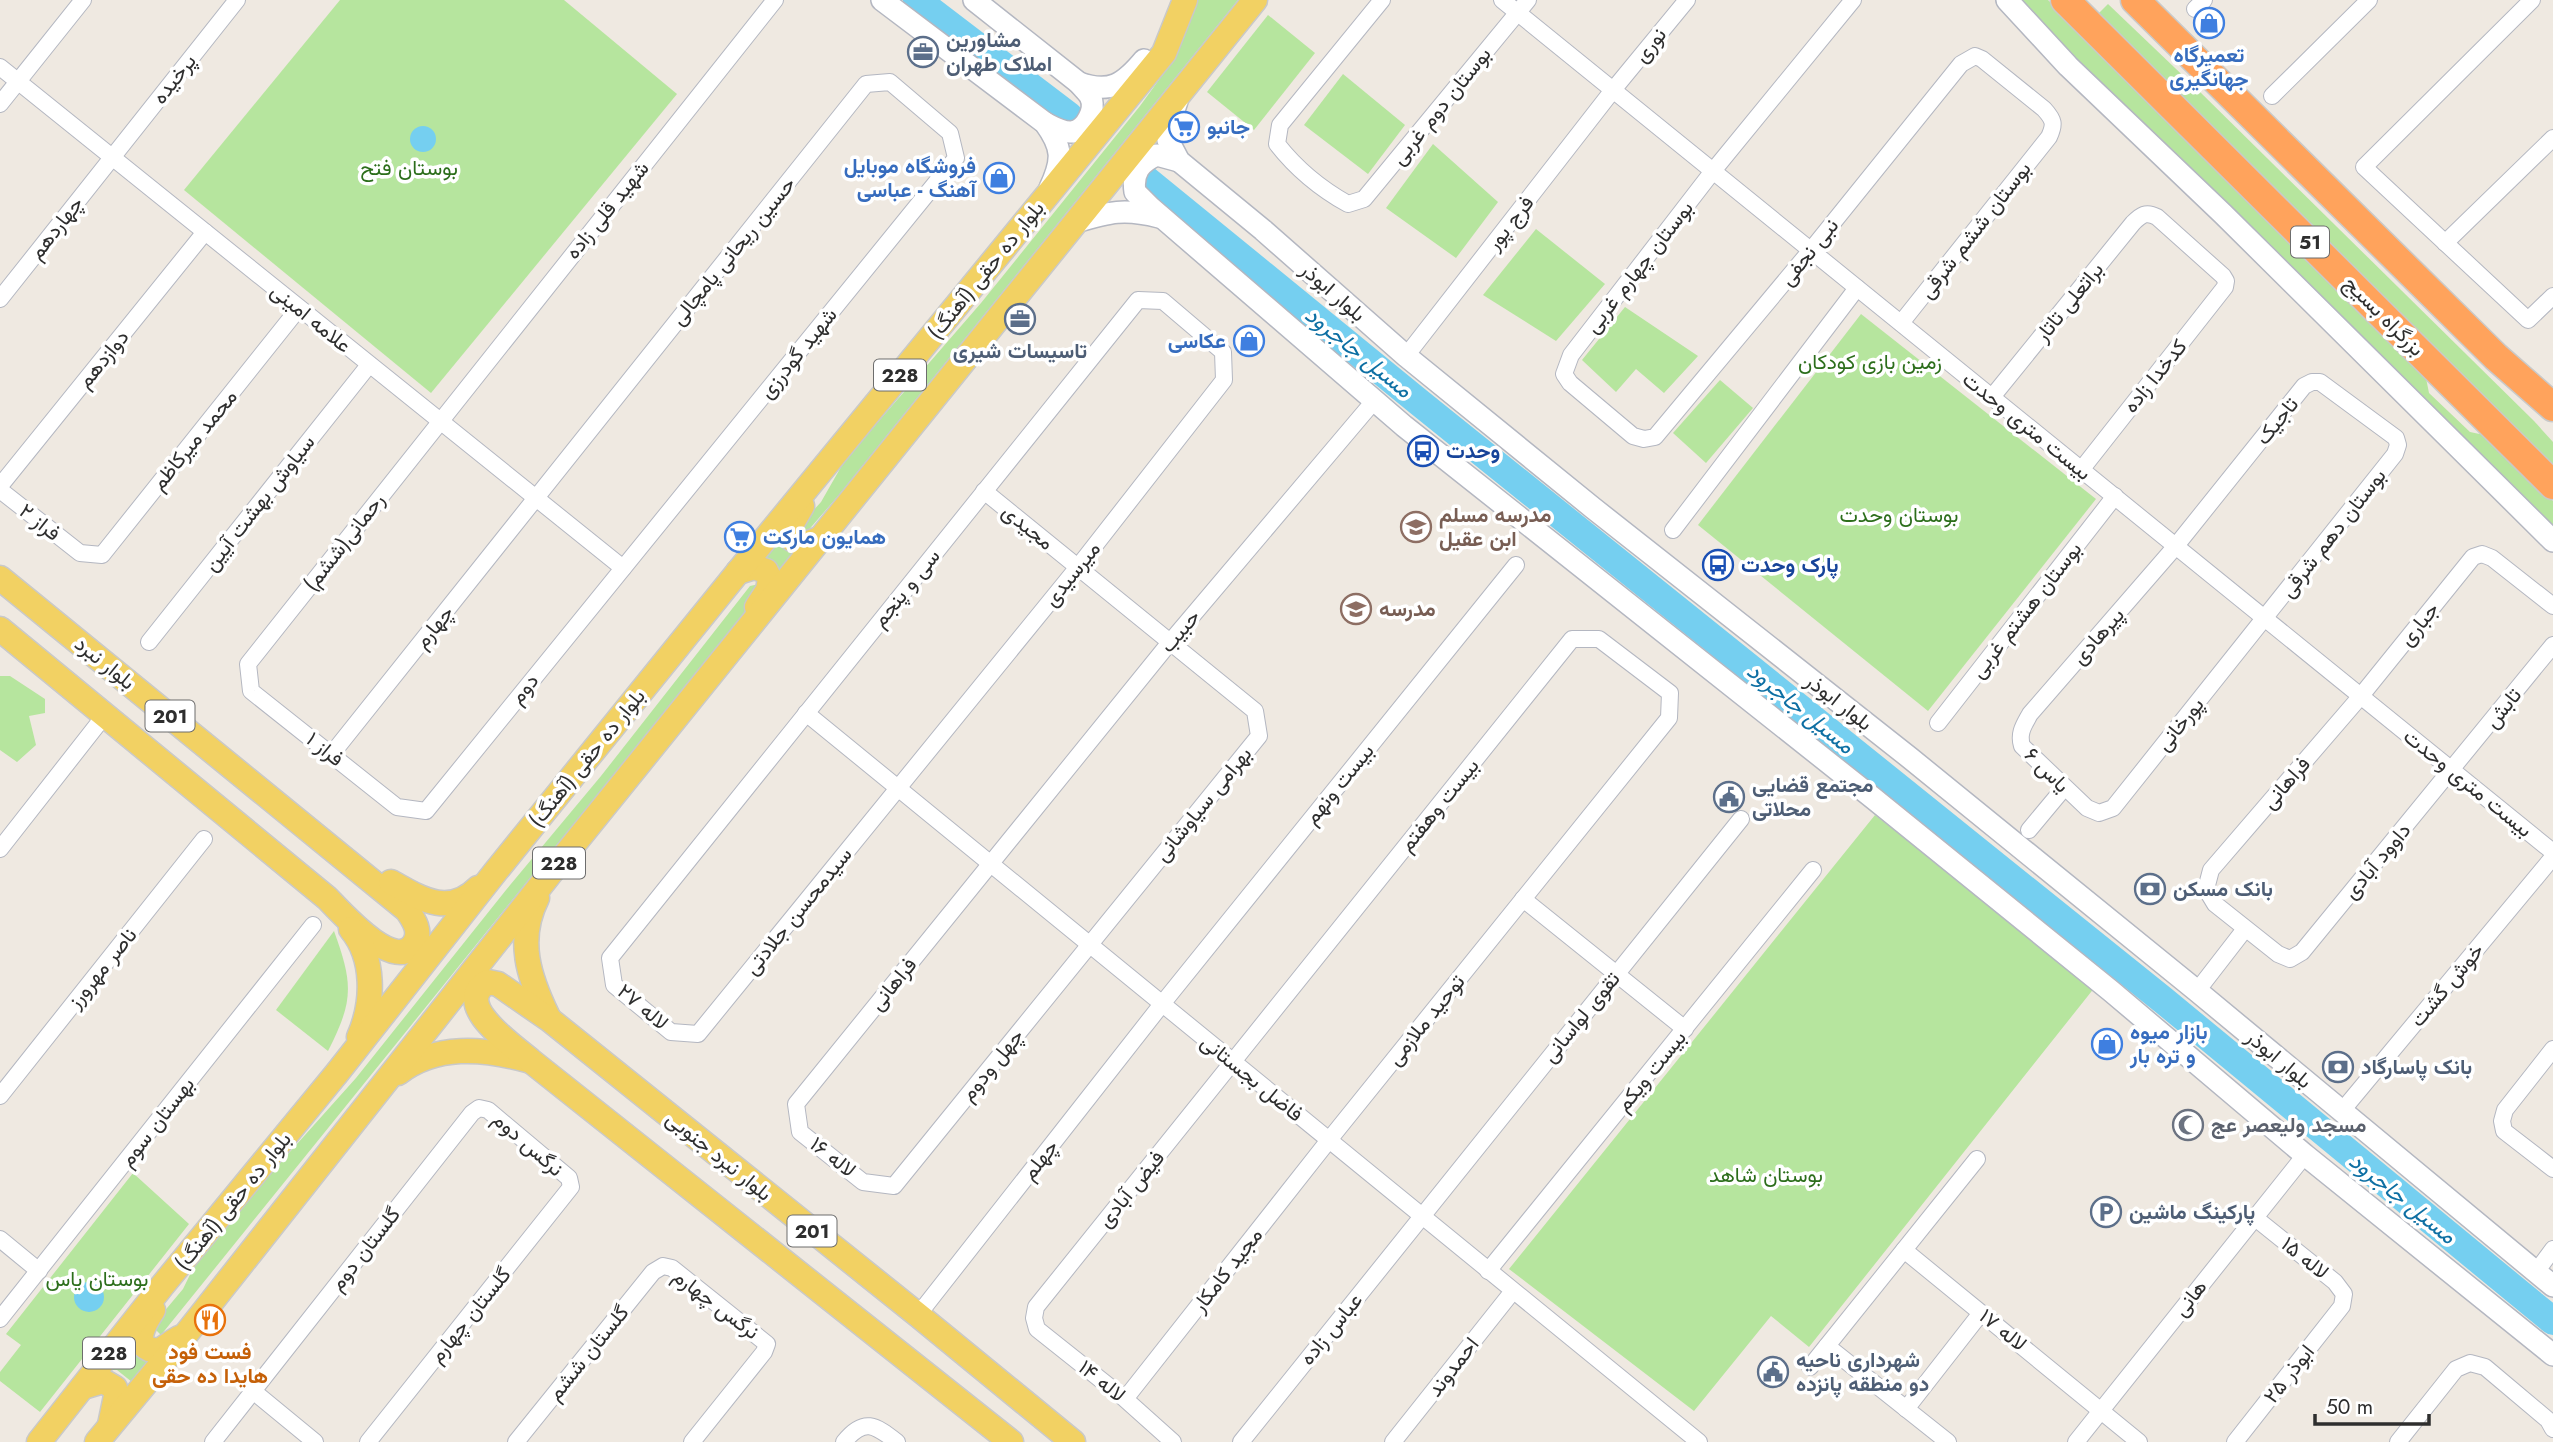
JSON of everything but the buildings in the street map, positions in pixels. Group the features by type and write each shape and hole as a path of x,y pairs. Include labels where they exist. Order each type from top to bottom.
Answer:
{"highway":[{"name":"بزرگراه بسیج","path":"2065,0 2553,485"},
{"name":"51","path":"2135,0 2487,348 2553,407"}],"main road":[{"path":"883,0 1045,123 1062,132 1075,132 1086,123 1093,109 1091,97 1079,83 974,0"},
{"name":"228","path":"1054,187 1164,52 1185,0"},
{"name":"228","path":"1179,96 1255,0"},
{"path":"2007,0 2068,66 2224,214 2553,541"},
{"path":"1079,83 1096,89 1108,88 1129,78 1175,24"},
{"path":"1179,96 1170,119 1168,140 1179,161"},
{"name":"بلوار ده حقی (آهنگ)","path":"104,1434 549,875 1179,96"},
{"path":"1045,123 1060,150 1054,187"},
{"path":"1179,161 1157,155 1142,163 1135,173 1135,191 1163,218 1374,401 1874,798 2112,991 2305,1155 2553,1355"},
{"name":"بلوار ابوذر","path":"1179,161 1263,230 1406,356 1593,508 1900,750 2197,991 2553,1286"},
{"name":"بلوار ده حقی (آهنگ)","path":"39,1442 496,871 1054,187"},
{"path":"1076,222 1120,211 1163,218"},
{"path":"819,477 794,517 790,535 803,545 822,538"},
{"path":"737,644 744,625 768,590 770,579 766,571 759,568 738,572"},
{"name":"بلوار نبرد","path":"0,578 340,854"},
{"name":"بلوار نبرد","path":"0,629 327,898"},
{"path":"340,854 426,902 442,905 457,902 473,894 496,871"},
{"name":"201","path":"327,898 383,948 402,951 411,948 416,942 416,924 407,910 340,854"},
{"name":"بلوار نبرد جنوبی","path":"549,875 530,911 527,935 528,966 533,986 550,1020 1073,1442"},
{"path":"327,898 360,939 369,969 369,1004 360,1034 337,1073"},
{"name":"201","path":"531,1061 486,1021 477,1009 475,998 481,986 488,982 498,984 550,1020"},
{"name":"بلوار نبرد جنوبی","path":"383,1084 409,1065 438,1053 465,1050 497,1052 531,1061 1010,1442"},
{"path":"181,1265 142,1327 141,1337 150,1350 158,1351 187,1333"},
{"path":"83,1387 103,1381 115,1388 116,1396 104,1434"}],"street":[{"path":"0,104 83,0"},
{"name":"پرخیده","path":"112,157 237,0"},
{"name":"شهید قلی زاده","path":"439,421 775,0"},
{"name":"بوستان دوم غربی","path":"1382,0 1280,125 1277,144 1287,157 1348,204 1364,200 1523,6"},
{"name":"بیست متری وحدت","path":"1502,0 1523,6 1613,90 2553,852"},
{"name":"نوری","path":"1613,90 1687,0"},
{"name":"بوستان چهارم غربی","path":"1655,437 1644,439 1633,436 1570,383 1564,374 1565,364 1713,171 1853,0"},
{"path":"2272,96 2369,0"},
{"path":"2532,0 2364,167 2528,320 2553,296"},
{"name":"نبی نجفی","path":"1655,437 1961,64 1975,56 1982,59 2044,109 2053,118 2054,127 2049,137"},
{"name":"علامه امینی","path":"0,67 623,568"},
{"name":"حسین ریحانی پامچالی","path":"536,498 866,84 890,82 950,133"},
{"name":"فرج پور","path":"1406,356 1613,90"},
{"name":"شهید گودرزی","path":"623,568 956,159 950,133"},
{"name":"بوستان ششم شرقی","path":"1901,323 2049,137"},
{"path":"2445,243 2553,138"},
{"name":"چهاردهم","path":"0,299 112,157"},
{"name":"براتعلی تاتار","path":"1992,397 2141,215 2150,214 2157,217 2214,267 2226,281"},
{"name":"دوازدهم","path":"0,488 205,232"},
{"name":"کدخدا زاده","path":"2081,470 2214,303 2226,281"},
{"path":"1673,530 1857,288"},
{"name":"سی و پنجم","path":"610,958 1138,300 1163,301 1223,352"},
{"name":"محمد میرکاظم","path":"80,553 102,555 299,308"},
{"name":"میرسیدی","path":"898,789 1078,567 1224,380 1223,352"},
{"name":"سیاوش بهشت آیین","path":"149,642 369,365"},
{"name":"تاجیک","path":"2175,547 2304,386 2312,382 2320,382 2342,398 2396,438 2398,445"},
{"name":"حبیب","path":"990,863 1171,641 1374,401"},
{"name":"رحمانی(ششم)","path":"248,664 439,421"},
{"name":"بوستان دهم شرقی","path":"2265,619 2395,454 2398,445"},
{"name":"فراز ۲","path":"0,488 80,553"},
{"name":"مجیدی","path":"984,491 1171,641"},
{"name":"بوستان هشتم غربی","path":"1938,723 2115,496"},
{"name":"چهارم","path":"331,755 536,498"},
{"name":"پیرهادی","path":"2023,727 2030,714 2175,547"},
{"name":"جباری","path":"2360,697 2473,557 2482,554 2492,558 2553,606"},
{"name":"بیست ونهم","path":"1162,1004 1516,565"},
{"name":"دوم","path":"426,810 623,568"},
{"name":"پورخانی","path":"2087,808 2099,813 2113,808 2265,619"},
{"name":"بیست وهفتم","path":"1234,1063 1572,639 1600,639 1670,693"},
{"name":"بهرامی سیاوشانی","path":"1090,945 1259,736 1255,711 1171,641"},
{"name":"تابش","path":"2452,770 2553,645"},
{"name":"فراز ۱","path":"248,664 251,691 397,807 426,810"},
{"name":"توحید ملازمی","path":"1329,1140 1669,718 1670,693"},
{"name":"فراهانی","path":"2245,929 2215,904 2207,888 2211,870 2360,697"},
{"name":"فاضل بجستانی","path":"806,713 1699,1442"},
{"path":"0,849 105,715"},
{"name":"یاس ۶","path":"2023,727 2019,737 2022,746 2087,808"},
{"name":"داوود آبادی","path":"2245,929 2278,954 2290,959 2302,952 2452,770"},
{"path":"2029,830 2064,788"},
{"name":"سیدمحسن جلادتی","path":"698,1034 898,789"},
{"name":"تقوی لواسانی","path":"1421,1216 1741,819"},
{"name":"ناصر مهرورز","path":"0,1096 204,839"},
{"name":"خوش گشت","path":"2342,1112 2553,857"},
{"name":"فراهانی","path":"796,1104 990,863"},
{"name":"بیست ویکم","path":"1488,1270 1814,870"},
{"path":"1523,899 1685,1029"},
{"name":"بهستان سوم","path":"0,1319 313,925"},
{"path":"2197,991 2245,929"},
{"name":"چهل ودوم","path":"894,1186 1090,945"},
{"name":"لاله ۲۷","path":"610,958 614,985 671,1032 698,1034"},
{"name":"چهلم","path":"918,1315 1162,1004"},
{"path":"2553,1049 2505,1110 2502,1121 2504,1131 2553,1169"},
{"name":"فیض آبادی","path":"1034,1318 1036,1307 1234,1063"},
{"name":"لاله ۱۶","path":"796,1104 800,1132 863,1182 894,1186"},
{"name":"نرگس دوم","path":"479,1108 488,1110 569,1178 571,1187"},
{"name":"گلستان دوم","path":"213,1442 472,1113 479,1108"},
{"name":"مجید کامکار","path":"1125,1399 1329,1140"},
{"name":"هانی","path":"2076,1442 2305,1155"},
{"path":"1810,1367 1977,1159"},
{"name":"گلستان چهارم","path":"368,1442 571,1187"},
{"name":"عباس زاده","path":"1241,1442 1421,1216"},
{"name":"لاله ۱۵","path":"2254,1217 2335,1282 2344,1294 2342,1306"},
{"path":"0,1239 39,1271"},
{"path":"2536,1272 2553,1249"},
{"name":"لاله ۱۷","path":"1904,1250 2139,1442"},
{"name":"نرگس چهارم","path":"663,1266 672,1268 767,1344 764,1352 692,1442"},
{"name":"گلستان ششم","path":"516,1442 653,1272 663,1266"},
{"name":"احمدوند","path":"1393,1442 1513,1291"},
{"name":"ابوذر ۲۵","path":"2235,1442 2342,1306"},
{"path":"1906,1409 1981,1313"},
{"name":"لاله ۱۴","path":"1034,1318 1037,1329 1125,1399 1173,1442"},
{"path":"1827,1346 1948,1442"},
{"path":"2398,1442 2456,1369 2470,1363 2484,1367 2548,1420 2553,1429"},
{"path":"253,1391 316,1442"},
{"path":"844,1442 864,1425 877,1427 897,1442"},
{"path":"2551,1442 2553,1436"}],"green space":[{"name":"بوستان فتح","path":"340,0 564,0 677,94 431,393 184,190"},
{"path":"1198,0 1238,0 838,496 806,533 800,531 800,525 821,502 845,460 981,303 1140,106 1177,55"},
{"path":"2018,0 2048,0 2425,373 2429,393 2470,432 2489,436 2553,501 2553,525 2543,522"},
{"path":"2108,4 2534,421 2553,442 2553,469 2094,18"},
{"path":"1268,15 1315,53 1254,130 1207,92"},
{"path":"1343,74 1405,125 1368,174 1304,125"},
{"path":"1433,144 1498,202 1456,258 1386,208"},
{"path":"1536,229 1605,284 1556,341 1483,295"},
{"path":"1625,307 1698,356 1664,393 1636,369 1616,392 1582,360"},
{"name":"بوستان وحدت","path":"1861,314 2096,499 1928,711 1698,525"},
{"path":"1720,380 1753,408 1706,463 1673,433"},
{"path":"779,531 803,552 780,582 754,562"},
{"path":"759,584 759,594 724,642 161,1335 155,1329 157,1320 183,1289 202,1250 356,1078 601,776 750,586"},
{"path":"0,676 10,676 45,699 45,713 29,716 36,745 17,762 0,750"},
{"name":"بوستان شاهد","path":"1875,815 2095,987 1809,1347 1771,1316 1694,1411 1509,1269"},
{"path":"334,931 345,965 348,992 343,1018 328,1051 276,1010"},
{"name":"بوستان یاس","path":"133,1173 189,1224 40,1412 0,1381 0,1372 21,1345 6,1334"},
{"path":"133,1335 134,1353 156,1359 132,1382 117,1370 104,1370"}],"water":[{"path":"423,126 432,130 436,139 432,148 423,152 414,148 410,139 414,130"},
{"path":"89,1282 100,1286 104,1297 100,1308 89,1312 78,1308 74,1297 78,1286"}],"waterway":[{"name":"مسیل جاجرود","path":"917,0 1069,116"},
{"name":"مسیل جاجرود","path":"1143,177 2163,1000 2553,1321"}],"place":[{"name":"تعمیرگاه جهانگیری","path":"2209,23"},
{"name":"مشاورین املاک طهران","path":"923,52"},
{"name":"جانبو","path":"1184,127"},
{"name":"فروشگاه موبایل آهنگ - عباسی","path":"999,178"},
{"name":"تاسیسات شیری","path":"1020,319"},
{"name":"عکاسى","path":"1249,341"},
{"name":"وحدت","path":"1423,451"},
{"name":"مدرسه مسلم ابن عقیل","path":"1416,527"},
{"name":"همایون مارکت","path":"740,537"},
{"name":"پارک وحدت","path":"1718,565"},
{"name":"مدرسه","path":"1356,609"},
{"name":"مجتمع قضایی محلاتی","path":"1729,797"},
{"name":"بانک مسکن","path":"2150,889"},
{"name":"بازار میوه و تره بار","path":"2107,1044"},
{"name":"بانک پاسارگاد","path":"2338,1067"},
{"name":"مسجد ولیعصر عج","path":"2188,1125"},
{"name":"پارکینگ ماشین","path":"2106,1212"},
{"name":"فست فود هایدا ده حقی","path":"210,1320"},
{"name":"شهرداری ناحیه دو منطقه پانزده","path":"1773,1372"}],"park label":[{"name":"زمین بازی کودکان","path":"1870,362"}]}
